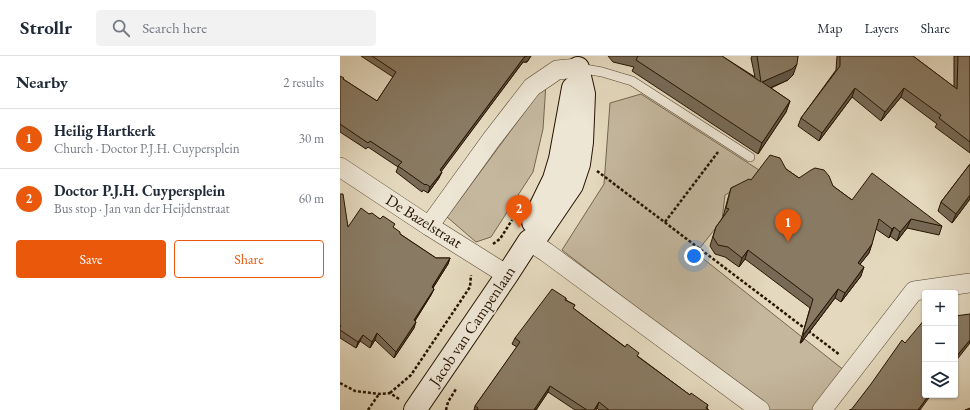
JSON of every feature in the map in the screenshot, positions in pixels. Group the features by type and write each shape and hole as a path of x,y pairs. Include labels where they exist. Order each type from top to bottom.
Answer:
{"main road":[{"name":"Jacob van Campenlaan","path":"415,410 508,275 529,241 530,229 542,207 554,179 560,159 578,62"}],"street":[{"path":"429,226 491,140 532,87 557,70 578,62"},
{"name":"De Bazelstraat","path":"340,167 429,226 508,275"},
{"path":"529,241 760,410"},
{"path":"822,410 914,292 970,283"}],"lane":[{"path":"578,62 602,72 632,80 750,157"}],"path":[{"path":"665,222 726,142"},
{"path":"594,168 855,366"},
{"path":"340,383 354,391 379,394 390,393 411,375 470,287 472,269 479,256 486,248 500,239 516,214"},
{"path":"390,393 415,410"},
{"path":"368,410 379,394"}],"shaded area":[{"path":"546,83 543,129 533,172 491,237 476,242 447,217"},
{"path":"641,94 759,170 752,180 725,195 722,220 696,253 845,371 814,410 769,410 562,250 604,184 610,103"}],"building":[{"path":"372,56 525,56 440,170 442,172 430,187 398,166 402,162 370,141 368,143 340,124 340,76 377,101 396,72"},
{"path":"638,56 722,56 761,82 757,56 798,56 797,64 792,69 762,82 790,101 762,143 636,60"},
{"path":"840,56 913,56 957,89 958,56 970,56 970,142 939,118 941,115 904,88 885,112 855,88 822,133 801,118 840,66"},
{"path":"770,155 780,158 786,169 799,178 815,168 824,170 829,176 833,186 852,200 872,173 942,226 911,219 900,232 894,227 892,229 879,219 872,244 858,263 864,267 845,293 838,289 804,334 803,333 813,299 748,250 742,258 728,247 718,245 713,237 716,227 729,209 726,208 731,188 749,179 751,180"},
{"path":"970,164 970,195 956,214 941,202"},
{"path":"340,194 343,194 348,227 361,208 380,219 383,216 395,224 393,227 400,232 400,234 436,258 450,258 432,287 434,289 414,320 416,322 396,352 377,333 372,342 363,335 358,342 340,330"},
{"path":"552,289 566,298 565,300 575,305 573,308 625,347 627,344 639,353 637,356 690,395 691,393 708,405 706,408 709,410 609,410 599,402 594,410 587,410 550,386 534,410 477,410 478,408 475,406 520,342 515,338"},
{"path":"970,314 970,340 958,354 958,326 958,316"},
{"path":"922,323 922,398 927,398 918,410 851,410 902,340 905,343"}],"place":[{"name":"Doctor P.J.H. Cuypersplein","path":"519,228"},
{"name":"Heilig Hartkerk","path":"788,242"}]}
